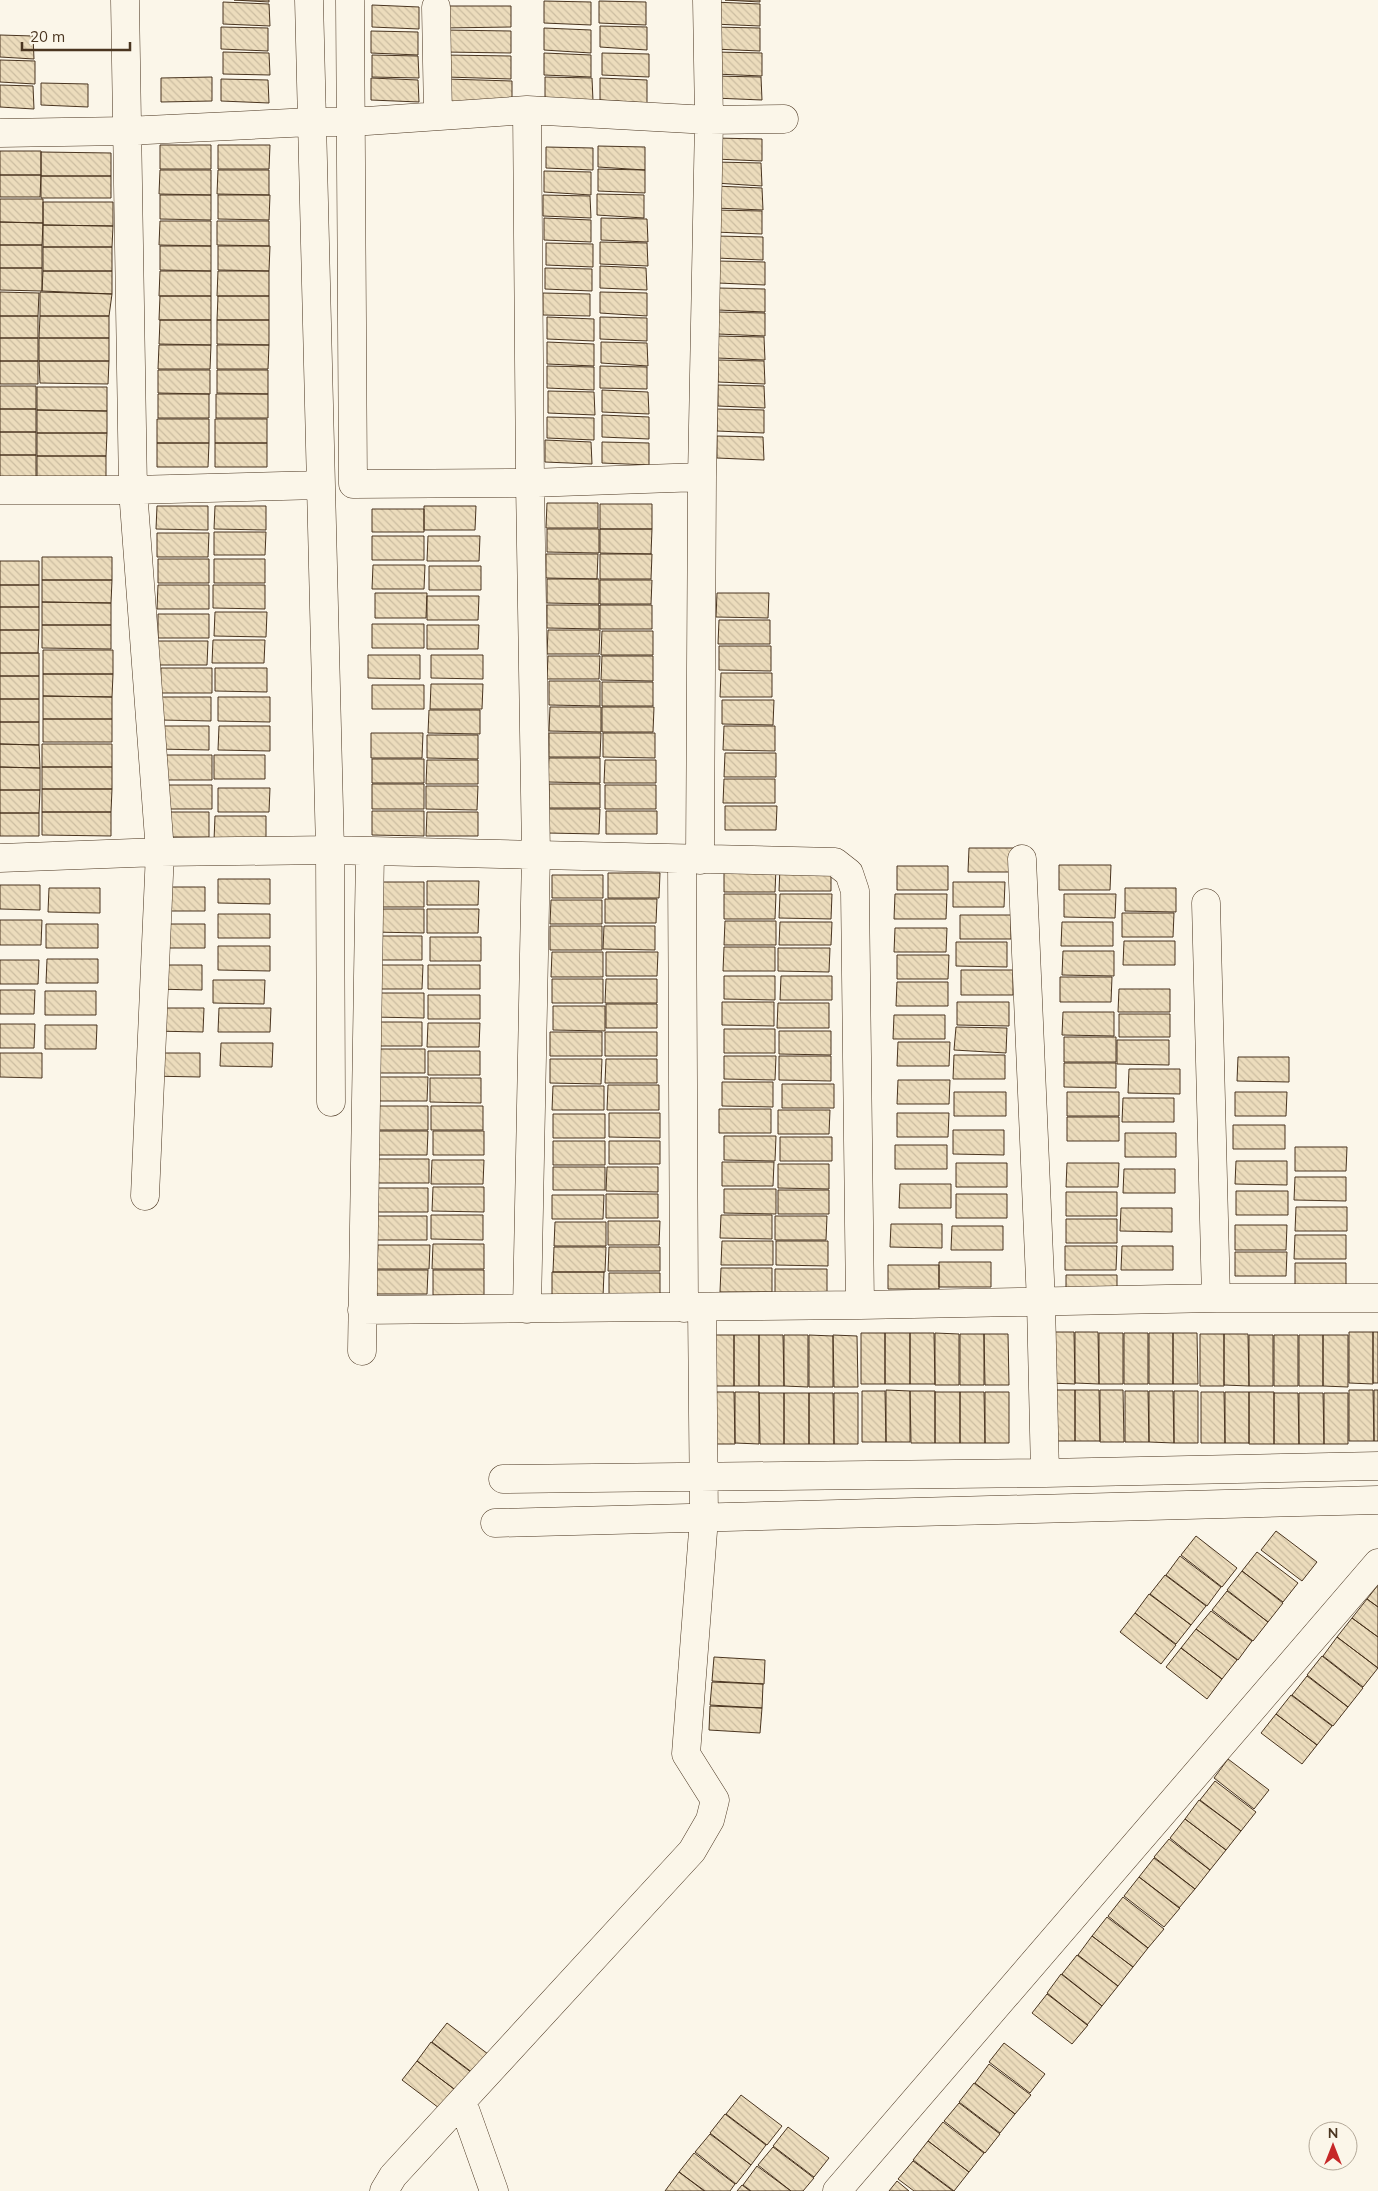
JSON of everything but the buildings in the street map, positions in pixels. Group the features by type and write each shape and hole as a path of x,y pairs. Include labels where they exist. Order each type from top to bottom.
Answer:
{"street":[{"path":"125,0 133,490 160,852 145,1196"},
{"path":"310,0 311,122 330,850 331,1102"},
{"path":"384,2191 393,2176 692,1851 710,1820 715,1800 686,1754 704,1518 704,1476 693,1308 691,860 702,477 709,120 707,0"},
{"path":"350,1 353,484 530,483 702,477"},
{"path":"436,6 438,116"},
{"path":"0,133 352,122 527,110 709,120 784,119"},
{"path":"527,110 530,483 536,853 527,1309"},
{"path":"0,490 133,490 320,485"},
{"path":"0,858 160,852 330,850 536,853 691,860 835,862 849,874 855,891 860,1306"},
{"path":"362,1351 370,852"},
{"path":"1022,859 1041,1302 1045,1473"},
{"path":"1206,903 1216,1298"},
{"path":"362,1310 860,1306 1216,1298 1378,1298"},
{"path":"503,1479 1045,1473 1378,1466"},
{"path":"495,1523 1378,1500"},
{"path":"837,2191 1378,1562"},
{"path":"462,2101 494,2191"}]}
